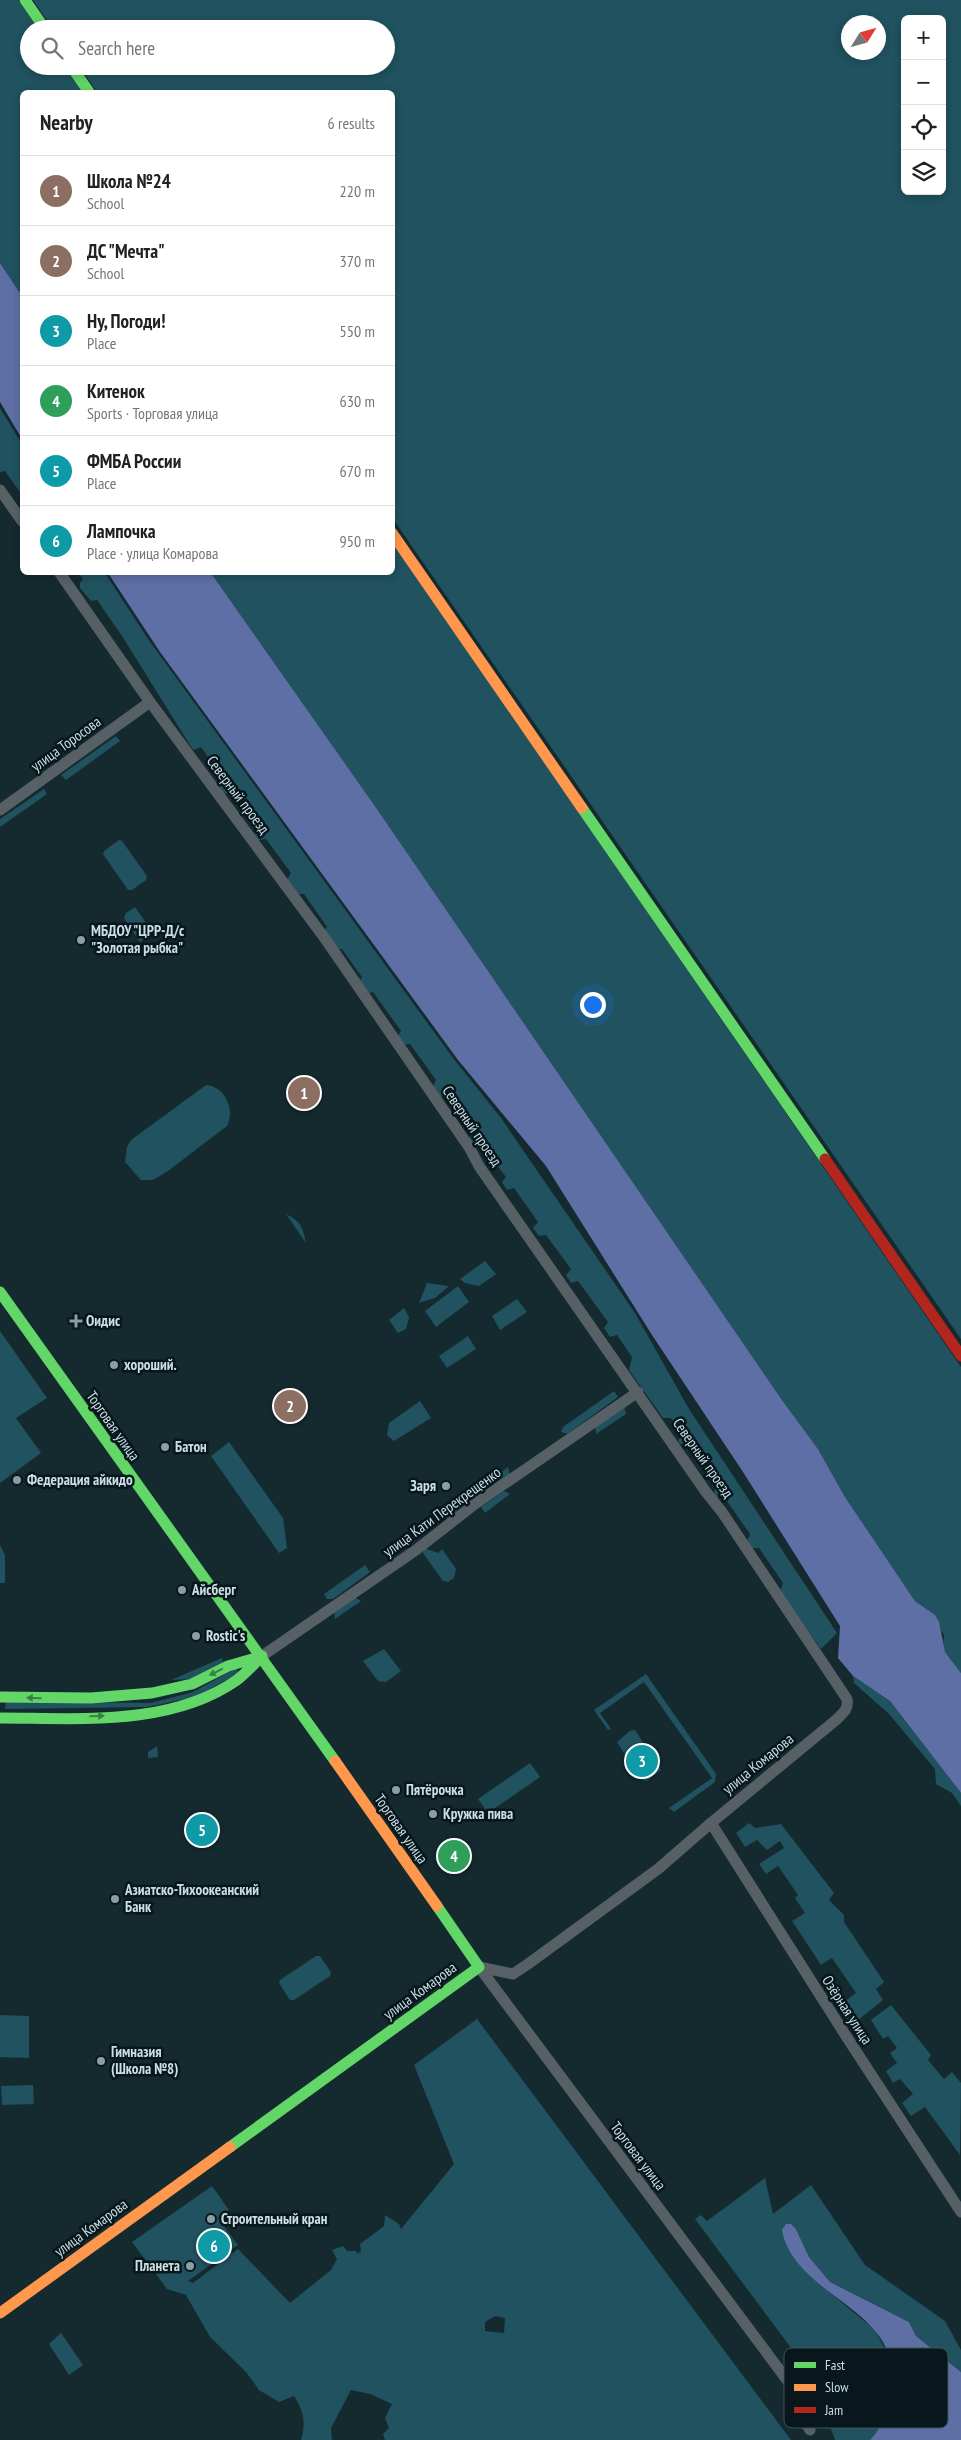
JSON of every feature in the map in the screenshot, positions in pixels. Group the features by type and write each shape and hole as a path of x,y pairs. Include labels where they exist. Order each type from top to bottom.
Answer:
{"street":[{"path":"25,0 39,20"},
{"path":"77,75 88,90"},
{"path":"0,490 20,518"},
{"path":"395,537 961,1356"},
{"name":"Северный проезд","path":"61,575 150,702 326,940 469,1146 479,1166 706,1492 722,1512 847,1699 848,1704"},
{"name":"улица Торосова","path":"0,810 150,702"},
{"name":"Торговая улица","path":"0,1292 127,1472 262,1656 479,1967 784,2376"},
{"name":"улица Кати Перекрещенко","path":"0,1718 127,1716 154,1712 195,1702 214,1694 238,1680 262,1656 416,1550 475,1504 638,1392"},
{"name":"улица Кати Перекрещенко","path":"0,1697 91,1698 152,1693 192,1684 228,1666 262,1656"},
{"name":"улица Комарова","path":"0,2313 479,1967 513,1974 658,1869 710,1822 836,1720 845,1711 848,1704"},
{"name":"Озёрная улица","path":"710,1822 961,2212"}],"shaded area":[{"path":"0,0 18,0 32,20 20,20 20,75 70,75 81,90 20,90 20,293 0,263"},
{"path":"33,0 961,0 961,1339 395,522 395,90 96,90 85,75 395,75 395,20 47,20"},
{"path":"0,408 20,441 20,492 5,471 0,472"},
{"path":"395,546 961,1367 961,1673 945,1652 943,1645 944,1635 928,1610 915,1601 845,1497 818,1449 782,1400 377,809 212,575 395,575"},
{"path":"80,575 106,575 148,639 453,1058 501,1118 635,1313 689,1409 837,1633 821,1649 780,1592 783,1583 759,1548 751,1548 747,1542 750,1534 724,1497 716,1497 714,1494 716,1485 688,1444 680,1444 678,1441 682,1435 671,1418 663,1418 629,1370 632,1357 617,1335 610,1337 604,1328 608,1322 578,1281 571,1283 566,1275 571,1269 546,1235 539,1236 533,1228 538,1222 514,1188 507,1190 502,1182 506,1177 481,1144 474,1147 469,1138 473,1132 446,1095 440,1097 433,1086 436,1080 410,1044 403,1045 397,1037 401,1031 373,992 366,994 359,983 362,977 342,949 336,950 322,932 327,927 304,894 297,894 287,880 291,873 266,839 258,840 253,833 258,827 232,793 224,794 218,784 222,777 201,747 193,750 122,636 97,600 91,601 80,588 80,583 83,579"},
{"path":"116,736 120,741 66,780 61,775"},
{"path":"44,789 47,794 0,827 0,819"},
{"path":"119,840 122,841 147,876 146,880 132,890 128,890 103,854 104,851"},
{"path":"135,907 153,933 140,942 124,918 126,913"},
{"path":"206,1085 219,1090 227,1100 230,1113 227,1126 168,1171 153,1180 141,1180 125,1162 127,1147 131,1140"},
{"path":"286,1214 295,1219 300,1225 306,1243"},
{"path":"485,1261 496,1274 479,1286 465,1283 460,1279"},
{"path":"427,1283 449,1286 435,1298 419,1303"},
{"path":"458,1286 469,1302 436,1327 425,1311"},
{"path":"517,1299 527,1312 500,1330 492,1316"},
{"path":"404,1308 409,1317 406,1329 398,1333 389,1320"},
{"path":"0,1331 47,1398 16,1418 41,1453 0,1483"},
{"path":"468,1336 476,1349 447,1368 439,1356"},
{"path":"614,1391 618,1397 567,1434 561,1432 563,1427"},
{"path":"420,1401 431,1418 394,1441 387,1435 389,1423"},
{"path":"624,1406 626,1414 596,1434 595,1426"},
{"path":"229,1442 283,1518 287,1548 279,1553 211,1456"},
{"path":"508,1467 510,1475 495,1486 489,1481"},
{"path":"480,1484 483,1491 473,1498 469,1492"},
{"path":"504,1491 510,1494 485,1513 481,1507"},
{"path":"463,1496 468,1502 446,1519 436,1515"},
{"path":"0,1545 5,1555 5,1583 0,1583"},
{"path":"424,1548 438,1553 442,1549 456,1569 454,1578 448,1582 443,1581 423,1553"},
{"path":"365,1565 370,1572 333,1599 327,1599 324,1594"},
{"path":"354,1597 361,1601 335,1619 334,1611"},
{"path":"384,1649 401,1671 386,1682 378,1681 363,1661"},
{"path":"222,1658 223,1662 190,1679 171,1680"},
{"path":"236,1668 239,1673 195,1697 147,1707 5,1709 6,1701 151,1703 193,1692"},
{"path":"646,1674 716,1774 715,1782 674,1812 669,1808 712,1778 644,1682 600,1713 611,1729 608,1730 594,1710"},
{"path":"853,1676 890,1701 961,1793 961,1806 952,1793 936,1784 935,1769 889,1714 854,1683"},
{"path":"635,1730 661,1770 647,1781 641,1780 617,1742 630,1731"},
{"path":"157,1746 158,1757 148,1758 148,1752"},
{"path":"530,1763 540,1777 488,1813 478,1799"},
{"path":"749,1823 755,1828 781,1824 834,1893 829,1900 844,1915 844,1922 884,1982 876,1989 883,2000 851,2026 838,2006 856,1993 832,1958 821,1965 792,1921 805,1913 795,1898 798,1895 778,1866 766,1874 759,1864 784,1848 780,1841 767,1850 757,1840 745,1847 736,1833"},
{"path":"316,1956 320,1956 331,1972 330,1976 294,2000 290,2000 279,1983 280,1980"},
{"path":"891,2005 931,2055 928,2060 944,2079 952,2072 961,2083 960,2155 925,2107 911,2116 902,2103 913,2094 900,2079 893,2083 886,2071 897,2063 890,2053 897,2048 888,2036 883,2039 871,2020"},
{"path":"0,2015 29,2016 29,2058 0,2057"},
{"path":"477,2019 791,2440 385,2440 383,2434 389,2428 385,2418 392,2404 370,2394 351,2390 331,2428 332,2440 301,2440 303,2417 294,2396 279,2402 259,2390 246,2372 210,2337 186,2295 167,2289 132,2242 212,2186 229,2210 218,2218 238,2245 188,2281 193,2283 238,2249 290,2303 331,2270 337,2259 332,2250 343,2246 347,2251 356,2251 357,2254 361,2251 360,2244 384,2226 385,2215 399,2224 401,2229 454,2164 414,2065","holes":["495,2316 505,2318 504,2333 485,2331 485,2322"]},
{"path":"33,2085 34,2104 2,2105 1,2086"},
{"path":"765,2178 773,2214 811,2185 865,2265 945,2321 961,2350 961,2372 948,2362 948,2348 931,2348 916,2336 909,2322 830,2282 809,2257 796,2229 786,2224 834,2296 875,2330 885,2348 791,2348 695,2219 701,2215 707,2221"},
{"path":"61,2333 83,2365 69,2375 49,2344"},
{"path":"831,2428 880,2428 879,2433 870,2440 835,2440"}],"water":[{"path":"0,263 20,293 20,436 0,402"},
{"path":"109,575 212,575 377,809 782,1400 818,1449 845,1497 915,1601 935,1615 939,1622 945,1652 961,1673 961,1793 890,1701 853,1676 838,1658 840,1626 743,1472 652,1335 546,1166 458,1060 160,652"},
{"path":"786,2224 791,2224 796,2229 809,2257 830,2282 909,2322 916,2336 931,2348 885,2348 879,2336 866,2321 816,2281 801,2266 789,2249 782,2230"},
{"path":"948,2362 961,2372 961,2440 870,2440 879,2428 948,2428"}],"traffic: fast":[{"path":"25,0 39,20"},
{"path":"77,75 88,90"},
{"path":"582,808 825,1159"},
{"path":"0,1292 335,1761"},
{"path":"0,1718 123,1717 183,1706 211,1695 237,1680 262,1656"},
{"path":"0,1697 91,1698 152,1693 192,1684 228,1666 259,1657"},
{"path":"230,2147 479,1967 437,1906"}],"traffic: slow":[{"path":"395,537 582,808"},
{"path":"335,1761 437,1906"},
{"path":"0,2313 230,2147"}],"traffic: jam":[{"path":"825,1159 961,1356"}],"place":[{"name":"МБДОУ \"ЦРР-Д/с \"Золотая рыбка\"","path":"81,940"},
{"name":"Школа №24","path":"304,1093"},
{"name":"Оидис","path":"76,1321"},
{"name":"хороший.","path":"114,1365"},
{"name":"ДС \"Мечта\"","path":"290,1406"},
{"name":"Батон","path":"165,1447"},
{"name":"Федерация айкидо","path":"17,1480"},
{"name":"Заря","path":"446,1486"},
{"name":"Айсберг","path":"182,1590"},
{"name":"Rostic's","path":"196,1636"},
{"name":"Ну, Погоди!","path":"642,1761"},
{"name":"Пятёрочка","path":"396,1790"},
{"name":"Кружка пива","path":"433,1814"},
{"name":"ФМБА России","path":"202,1830"},
{"name":"Китенок","path":"454,1856"},
{"name":"Азиатско-Тихоокеанский Банк","path":"115,1899"},
{"name":"Гимназия (Школа №8)","path":"101,2061"},
{"name":"Строительный кран","path":"211,2219"},
{"name":"Лампочка","path":"214,2246"},
{"name":"Планета","path":"190,2266"}]}
